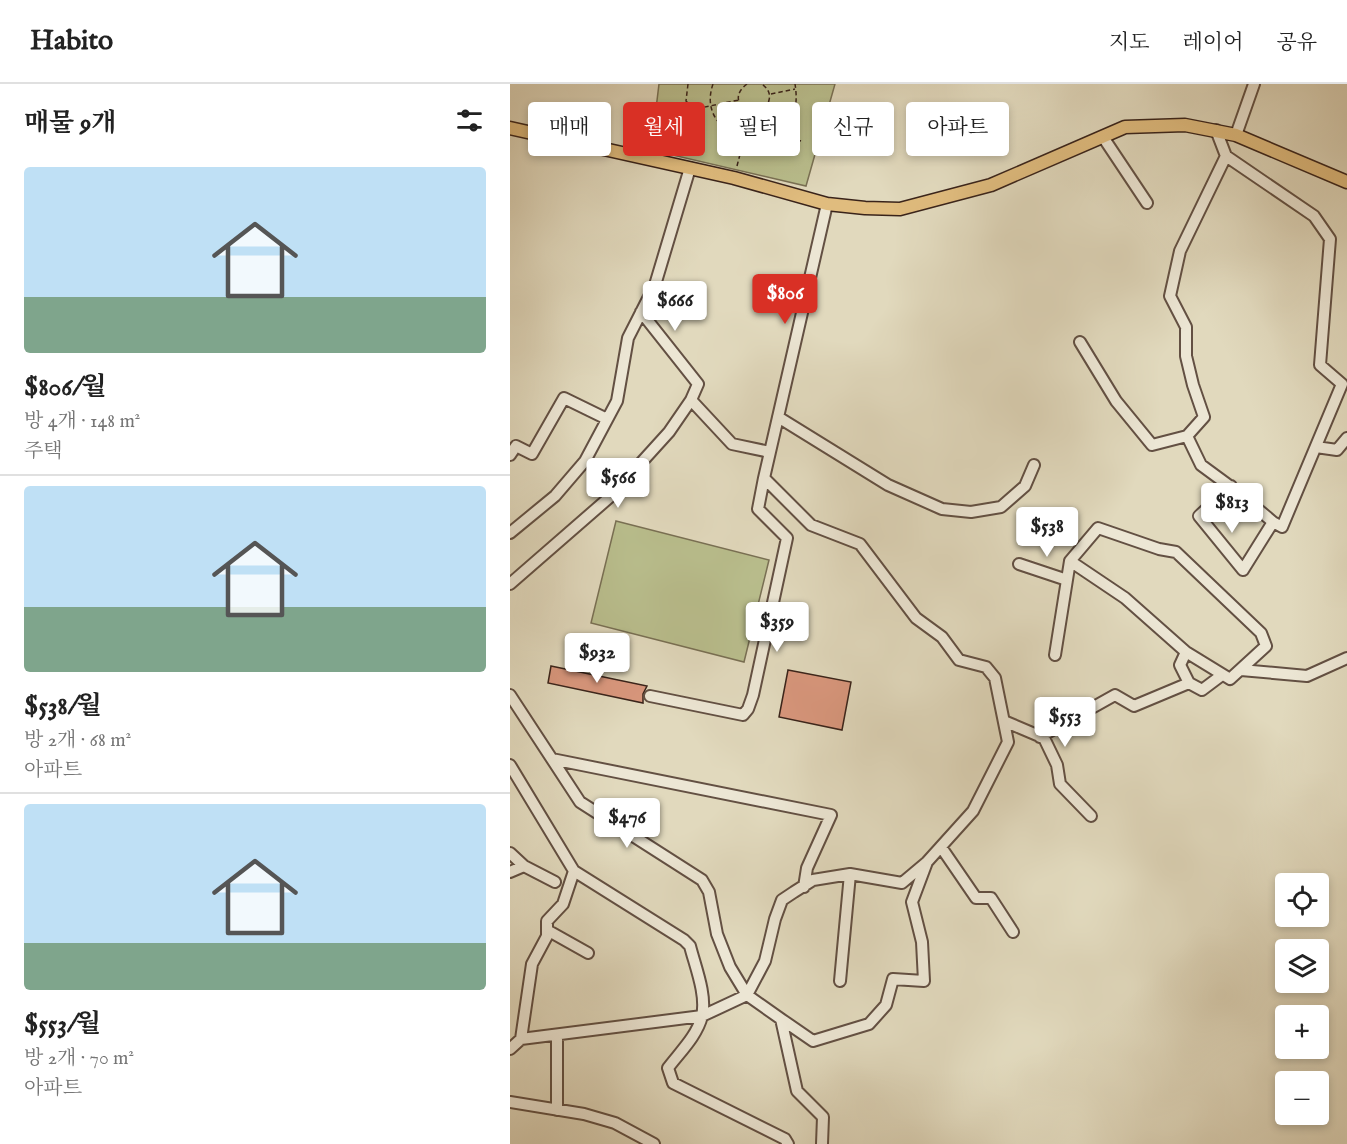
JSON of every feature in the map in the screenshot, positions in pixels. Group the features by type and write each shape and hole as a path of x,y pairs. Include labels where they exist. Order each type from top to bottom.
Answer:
{"main road":[{"path":"510,128 734,178 828,204 864,208 900,209 991,185 1125,127 1185,125 1216,130 1236,135 1347,182"}],"street":[{"path":"1236,135 1254,84"},
{"path":"1187,436 1201,465 1282,527 1342,384 1320,365 1330,239 1314,216 1226,156 1216,130"},
{"path":"1103,137 1147,203"},
{"path":"1080,342 1116,401 1152,446 1187,436 1204,417 1186,356 1186,327 1170,296 1180,251 1226,156"},
{"path":"510,517 514,529 555,496 585,461 617,400 628,338 655,285 690,168"},
{"path":"650,696 743,715 748,709 787,538 758,509 828,204"},
{"path":"510,584 611,496 669,432 699,384 641,312"},
{"path":"510,455 516,446 532,454 564,398 607,419"},
{"path":"691,400 732,444 770,452"},
{"path":"778,417 888,485 942,509 971,512 1002,507 1025,486 1034,465"},
{"path":"1316,447 1337,450 1347,438"},
{"path":"510,1049 521,1040 702,1016 747,995 765,961 782,900 813,880 850,874 902,883 927,862 973,811 1008,742 996,678 986,667 959,660 942,637 916,618 860,544 811,525 764,478"},
{"path":"1231,486 1199,516 1243,570 1273,522"},
{"path":"1055,655 1070,561 1098,528 1159,549 1176,552 1261,633 1266,646 1230,679 1186,652 1125,598 1070,561"},
{"path":"1019,564 1067,580"},
{"path":"1186,652 1180,665 1189,683 1202,690 1222,675"},
{"path":"1241,670 1307,676 1347,658"},
{"path":"1040,737 1115,695 1134,706 1189,683"},
{"path":"510,695 580,802 702,880 709,892 717,934 730,967 747,995 813,1041 869,1024 886,1005 893,979 924,981 922,942 912,902 927,862"},
{"path":"1004,721 1044,738 1057,765 1060,784 1091,816"},
{"path":"552,759 831,815 807,868 804,887"},
{"path":"510,765 574,871 690,946 702,996 702,1016 692,1038 668,1068 673,1083 785,1139 788,1144"},
{"path":"941,847 976,898 991,898 1013,932"},
{"path":"510,853 524,866 555,882"},
{"path":"510,872 524,866"},
{"path":"521,1040 532,964 547,936 548,921 563,904 574,871"},
{"path":"840,981 850,874"},
{"path":"547,930 588,953"},
{"path":"781,1020 797,1091 823,1117 822,1144"},
{"path":"557,1035 557,1110"},
{"path":"510,1102 584,1114 615,1123 654,1144"}],"path":[{"path":"687,102 688,84"},
{"path":"713,84 712,106 717,118"},
{"path":"705,108 739,100 742,85 747,84"},
{"path":"762,84 769,94 769,102"},
{"path":"795,84 797,102"},
{"path":"769,94 796,89"},
{"path":"664,162 668,156"},
{"path":"734,178 740,156"}],"green space":[{"path":"659,84 835,84 830,102 812,102 812,156 815,156 806,186 677,156 705,156 705,102 657,102"},
{"path":"616,521 769,560 744,662 591,623"}],"building":[{"path":"551,666 647,686 643,694 643,703 548,683"},
{"path":"788,670 851,682 842,730 779,717"}]}
